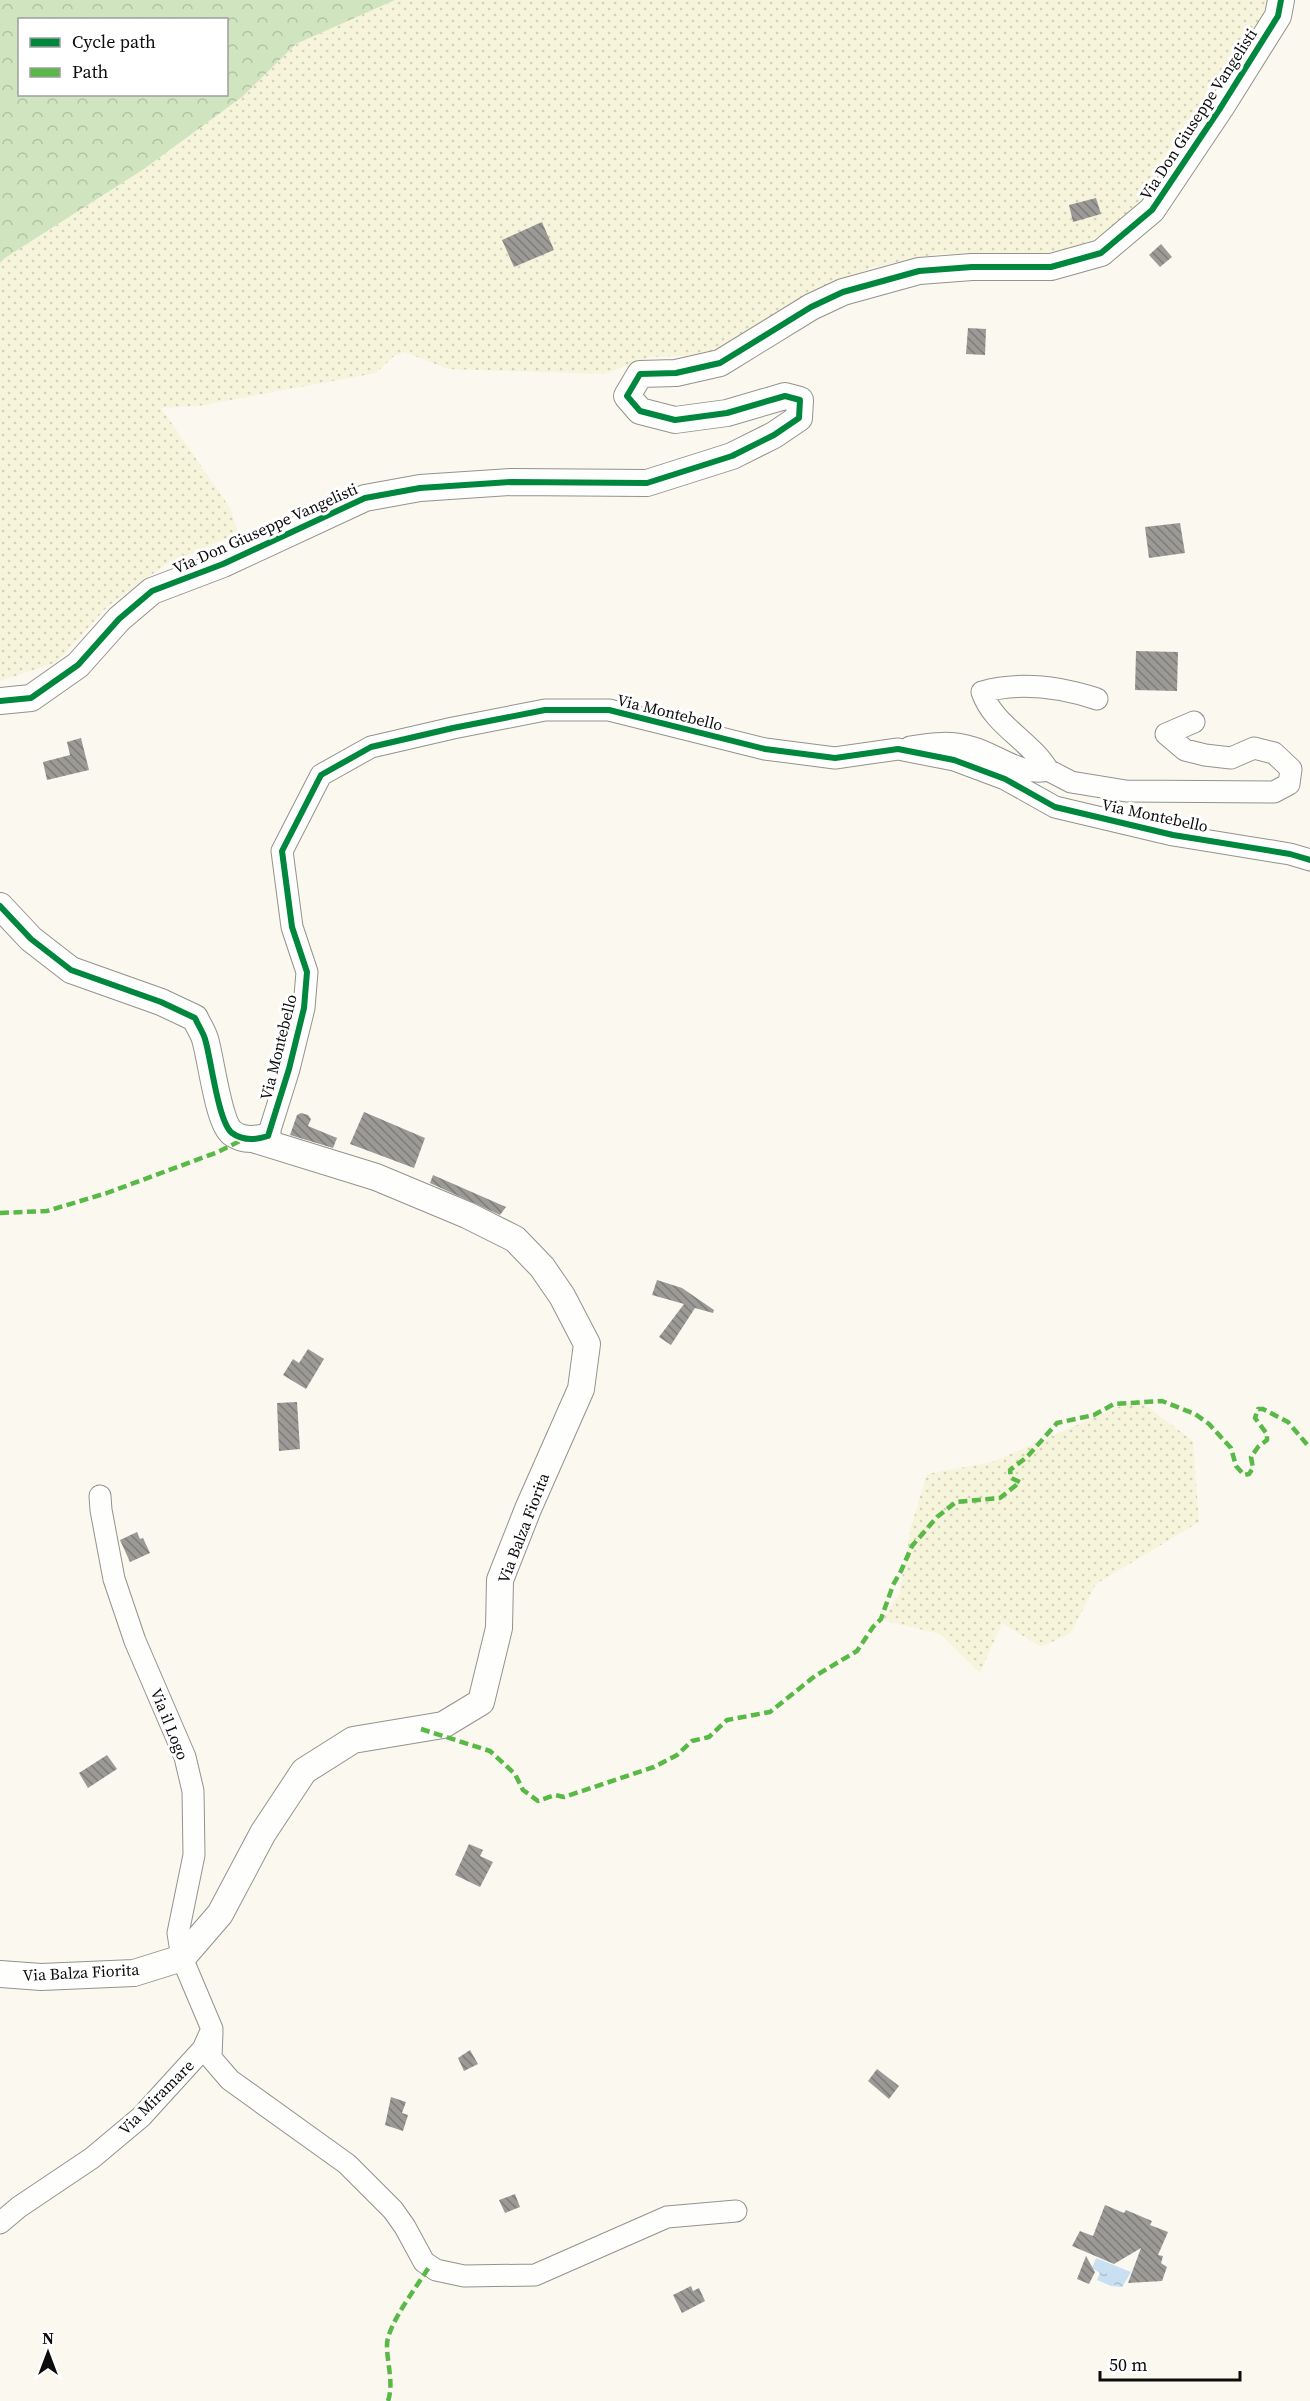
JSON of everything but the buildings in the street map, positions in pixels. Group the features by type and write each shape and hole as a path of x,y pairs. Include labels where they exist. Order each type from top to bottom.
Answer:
{"street":[{"name":"Via Don Giuseppe Vangelisti","path":"0,701 31,698 78,665 119,619 152,591 223,564 365,498 420,488 511,482 647,483 732,456 774,435 799,418 800,400 785,396 727,413 675,420 640,411 627,396 640,374 676,373 720,363 811,307 843,292 919,271 972,267 1052,267 1101,253 1152,210 1278,16 1281,0"},
{"path":"1097,699 1078,693 1028,685 1000,687 982,692 995,715 1039,756 1048,770 1071,782 1126,791 1274,792 1289,784 1291,769 1274,753 1254,747 1231,758 1205,755 1185,750 1166,735 1194,722"},
{"name":"Via Montebello","path":"262,1138 289,1069 304,1008 307,972 292,927 282,851 321,775 371,747 545,710 609,710 765,749 835,758 898,749 954,760 1005,779 1055,807 1173,835 1310,860"},
{"path":"898,749 940,741 974,747 1036,774 1048,770"},
{"path":"0,906 31,939 71,970 161,1002 195,1018 205,1038 223,1118 231,1132 244,1138 262,1138"},
{"name":"Via Balza Fiorita","path":"0,1974 41,1977 134,1973 182,1958 220,1914 263,1833 304,1772 353,1740 443,1725 481,1702 499,1628 500,1580 580,1389 587,1344 562,1296 542,1267 515,1239 467,1215 376,1177 262,1138"},
{"name":"Via il Logo","path":"100,1496 114,1579 135,1641 185,1757 193,1791 194,1855 178,1933 182,1958"},
{"path":"182,1958 212,2029 211,2058 230,2080 347,2164 393,2210 424,2262 436,2270 464,2276 536,2275 667,2217 736,2211"},
{"name":"Via Miramare","path":"0,2223 19,2207 92,2158 141,2117 203,2049 212,2029"}],"green space":[{"path":"0,0 395,0 296,44 242,97 144,169 0,263"},
{"path":"395,0 1273,0 1221,88 1142,202 1104,235 1073,247 1045,253 936,254 871,268 825,286 768,322 709,355 650,357 604,374 448,369 405,352 394,356 376,373 198,406 161,408 230,508 238,533 165,565 108,606 57,662 0,681 0,263 144,169 242,97 296,44"},
{"path":"1137,1399 1193,1441 1199,1522 1096,1584 1071,1633 1041,1647 1002,1623 980,1673 940,1634 882,1620 899,1595 911,1527 927,1474 992,1462"}],"water":[{"path":"1096,2258 1131,2272 1122,2287 1111,2286 1097,2280 1100,2273 1092,2268"}],"marked path":[{"path":"0,1213 47,1211 107,1193 218,1152 244,1139"},
{"path":"421,1729 490,1751 515,1774 523,1790 538,1801 555,1795 564,1797 654,1767 677,1755 692,1741 709,1737 727,1720 770,1712 815,1676 857,1651 881,1619 893,1585 912,1546 937,1517 956,1502 1000,1498 1020,1482 1011,1478 1010,1470 1027,1457 1057,1423 1094,1415 1114,1404 1162,1401 1195,1414 1209,1424 1231,1448 1236,1466 1244,1475 1249,1474 1253,1468 1251,1457 1267,1440 1267,1434 1255,1418 1258,1409 1263,1409 1288,1422 1310,1448"},
{"path":"388,2401 390,2394 388,2337 397,2316 429,2267"}],"cycle path":[{"path":"0,701 31,698 78,665 119,619 152,591 223,564 365,498 420,488 511,482 647,483 732,456 774,435 799,418 800,400 785,396 727,413 675,420 640,411 627,396 640,374 676,373 720,363 811,307 843,292 919,271 972,267 1051,267 1101,253 1152,210 1278,16 1281,0"},
{"path":"0,906 31,939 71,970 161,1002 195,1018 205,1039 219,1103 227,1127 236,1136 254,1139 268,1136 289,1069 304,1008 307,972 292,927 282,851 321,775 371,747 545,710 609,710 765,749 835,758 898,749 954,760 1005,779 1055,807 1173,835 1290,854 1310,860"}]}
